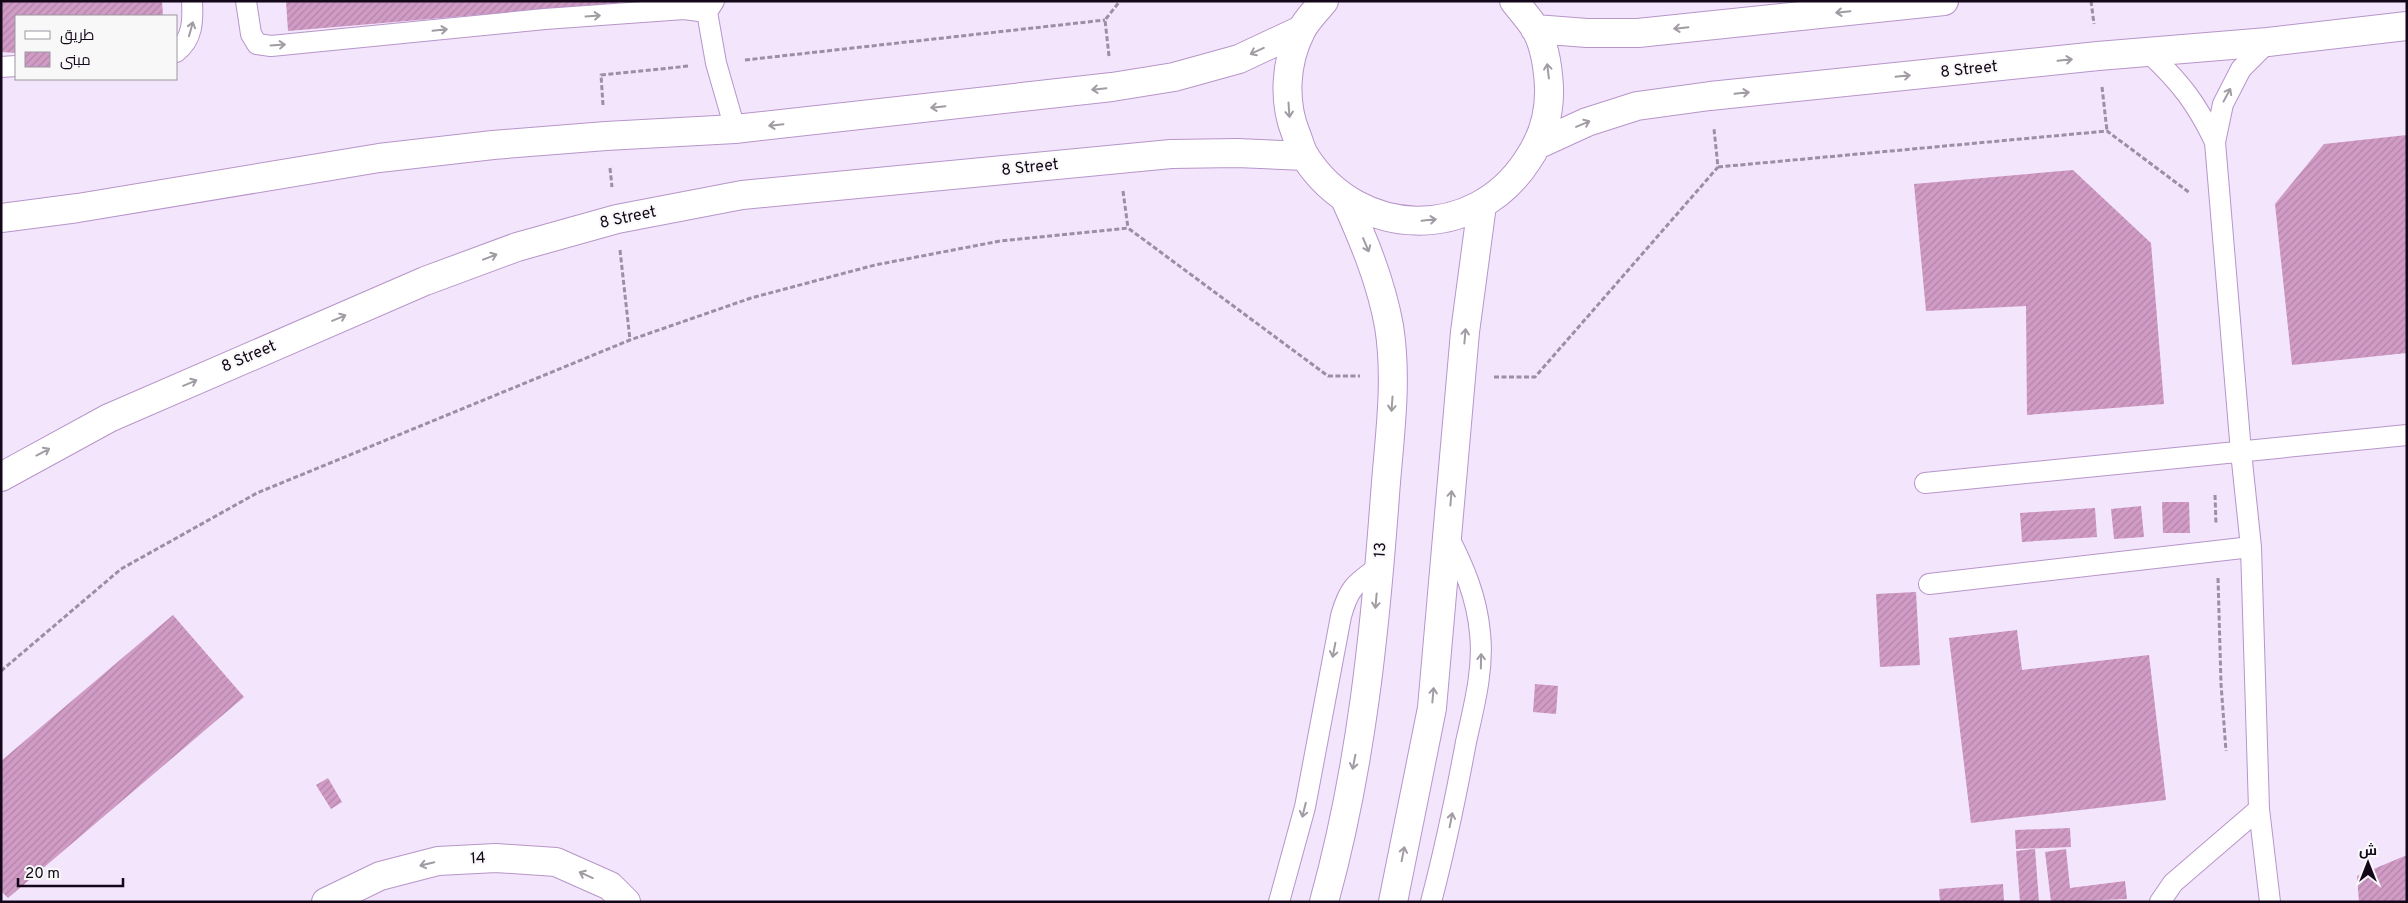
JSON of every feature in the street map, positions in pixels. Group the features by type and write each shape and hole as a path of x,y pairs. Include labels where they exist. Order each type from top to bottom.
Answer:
{"street":[{"path":"1324,1 1301,30 1288,72 1289,116 1305,156 1323,181 1346,201 1379,215 1414,222 1449,218 1482,205 1515,179 1539,144 1550,106 1548,67 1536,29 1514,1"},
{"path":"1536,29 1587,33 1638,33 1944,1"},
{"name":"8 Street","path":"1539,144 1587,122 1646,105 1770,90 2098,56 2150,54 2407,26"},
{"path":"1,218 78,208 379,158 493,145 606,136 735,129 1112,87 1174,77 1239,59 1301,30"},
{"name":"8 Street","path":"1,477 109,418 425,282 517,247 617,219 742,195 1171,154 1237,153 1305,156"},
{"name":"13","path":"1324,902 1335,864 1364,707 1380,566 1394,376 1389,325 1372,261 1346,201"},
{"path":"1392,902 1432,708 1465,332 1482,205"},
{"name":"14","path":"326,902 380,876 438,861 496,858 556,862 610,886 626,902"}],"lane":[{"path":"178,50 184,45 193,27 192,1"},
{"path":"246,1 251,34 257,44 271,46 545,19 711,6 716,64 735,129"},
{"path":"2268,42 2241,69 2223,104 2215,142 2241,452 2251,547 2259,809 2270,902"},
{"path":"2150,54 2177,79 2199,109 2215,142"},
{"path":"1,66 15,66"},
{"path":"1925,483 2407,435"},
{"path":"1431,902 1445,850 1481,668 1480,633 1474,599 1463,566 1448,536"},
{"path":"1929,584 2191,552 2251,547"},
{"path":"1279,902 1305,807 1346,595 1357,583 1380,566"},
{"path":"2160,902 2172,883 2259,809"}],"path":[{"path":"1718,167 2107,131 2197,198"},
{"path":"1,671 121,569 257,493 630,340 751,298 875,265 1000,241 1128,228"},
{"path":"2213,455 2221,684 2226,752"}],"building":[{"path":"1,1 162,1 163,15 15,15 15,53 1,52"},
{"path":"286,1 618,1 618,3 288,31"},
{"path":"2407,135 2407,353 2292,365 2275,204 2324,144"},
{"path":"2073,170 2151,243 2164,404 2027,415 2026,306 1926,311 1914,184"},
{"path":"2162,502 2189,502 2190,533 2163,533"},
{"path":"2141,506 2144,537 2114,539 2111,509"},
{"path":"2095,508 2097,537 2022,542 2020,513"},
{"path":"1916,592 1920,665 1880,667 1876,594"},
{"path":"173,615 244,697 8,898 1,891 1,761"},
{"path":"2017,630 2022,670 2149,655 2166,800 1971,823 1949,638"},
{"path":"1535,684 1558,686 1556,714 1533,712"},
{"path":"328,778 342,802 331,809 316,785"},
{"path":"2070,828 2071,847 2016,849 2015,830"},
{"path":"2035,849 2039,902 2020,902 2016,851"},
{"path":"2066,849 2070,888 2125,881 2127,899 2051,902 2045,852"},
{"path":"2407,855 2407,902 2359,902 2357,876"},
{"path":"2003,884 2004,902 1940,902 1939,889"}]}
